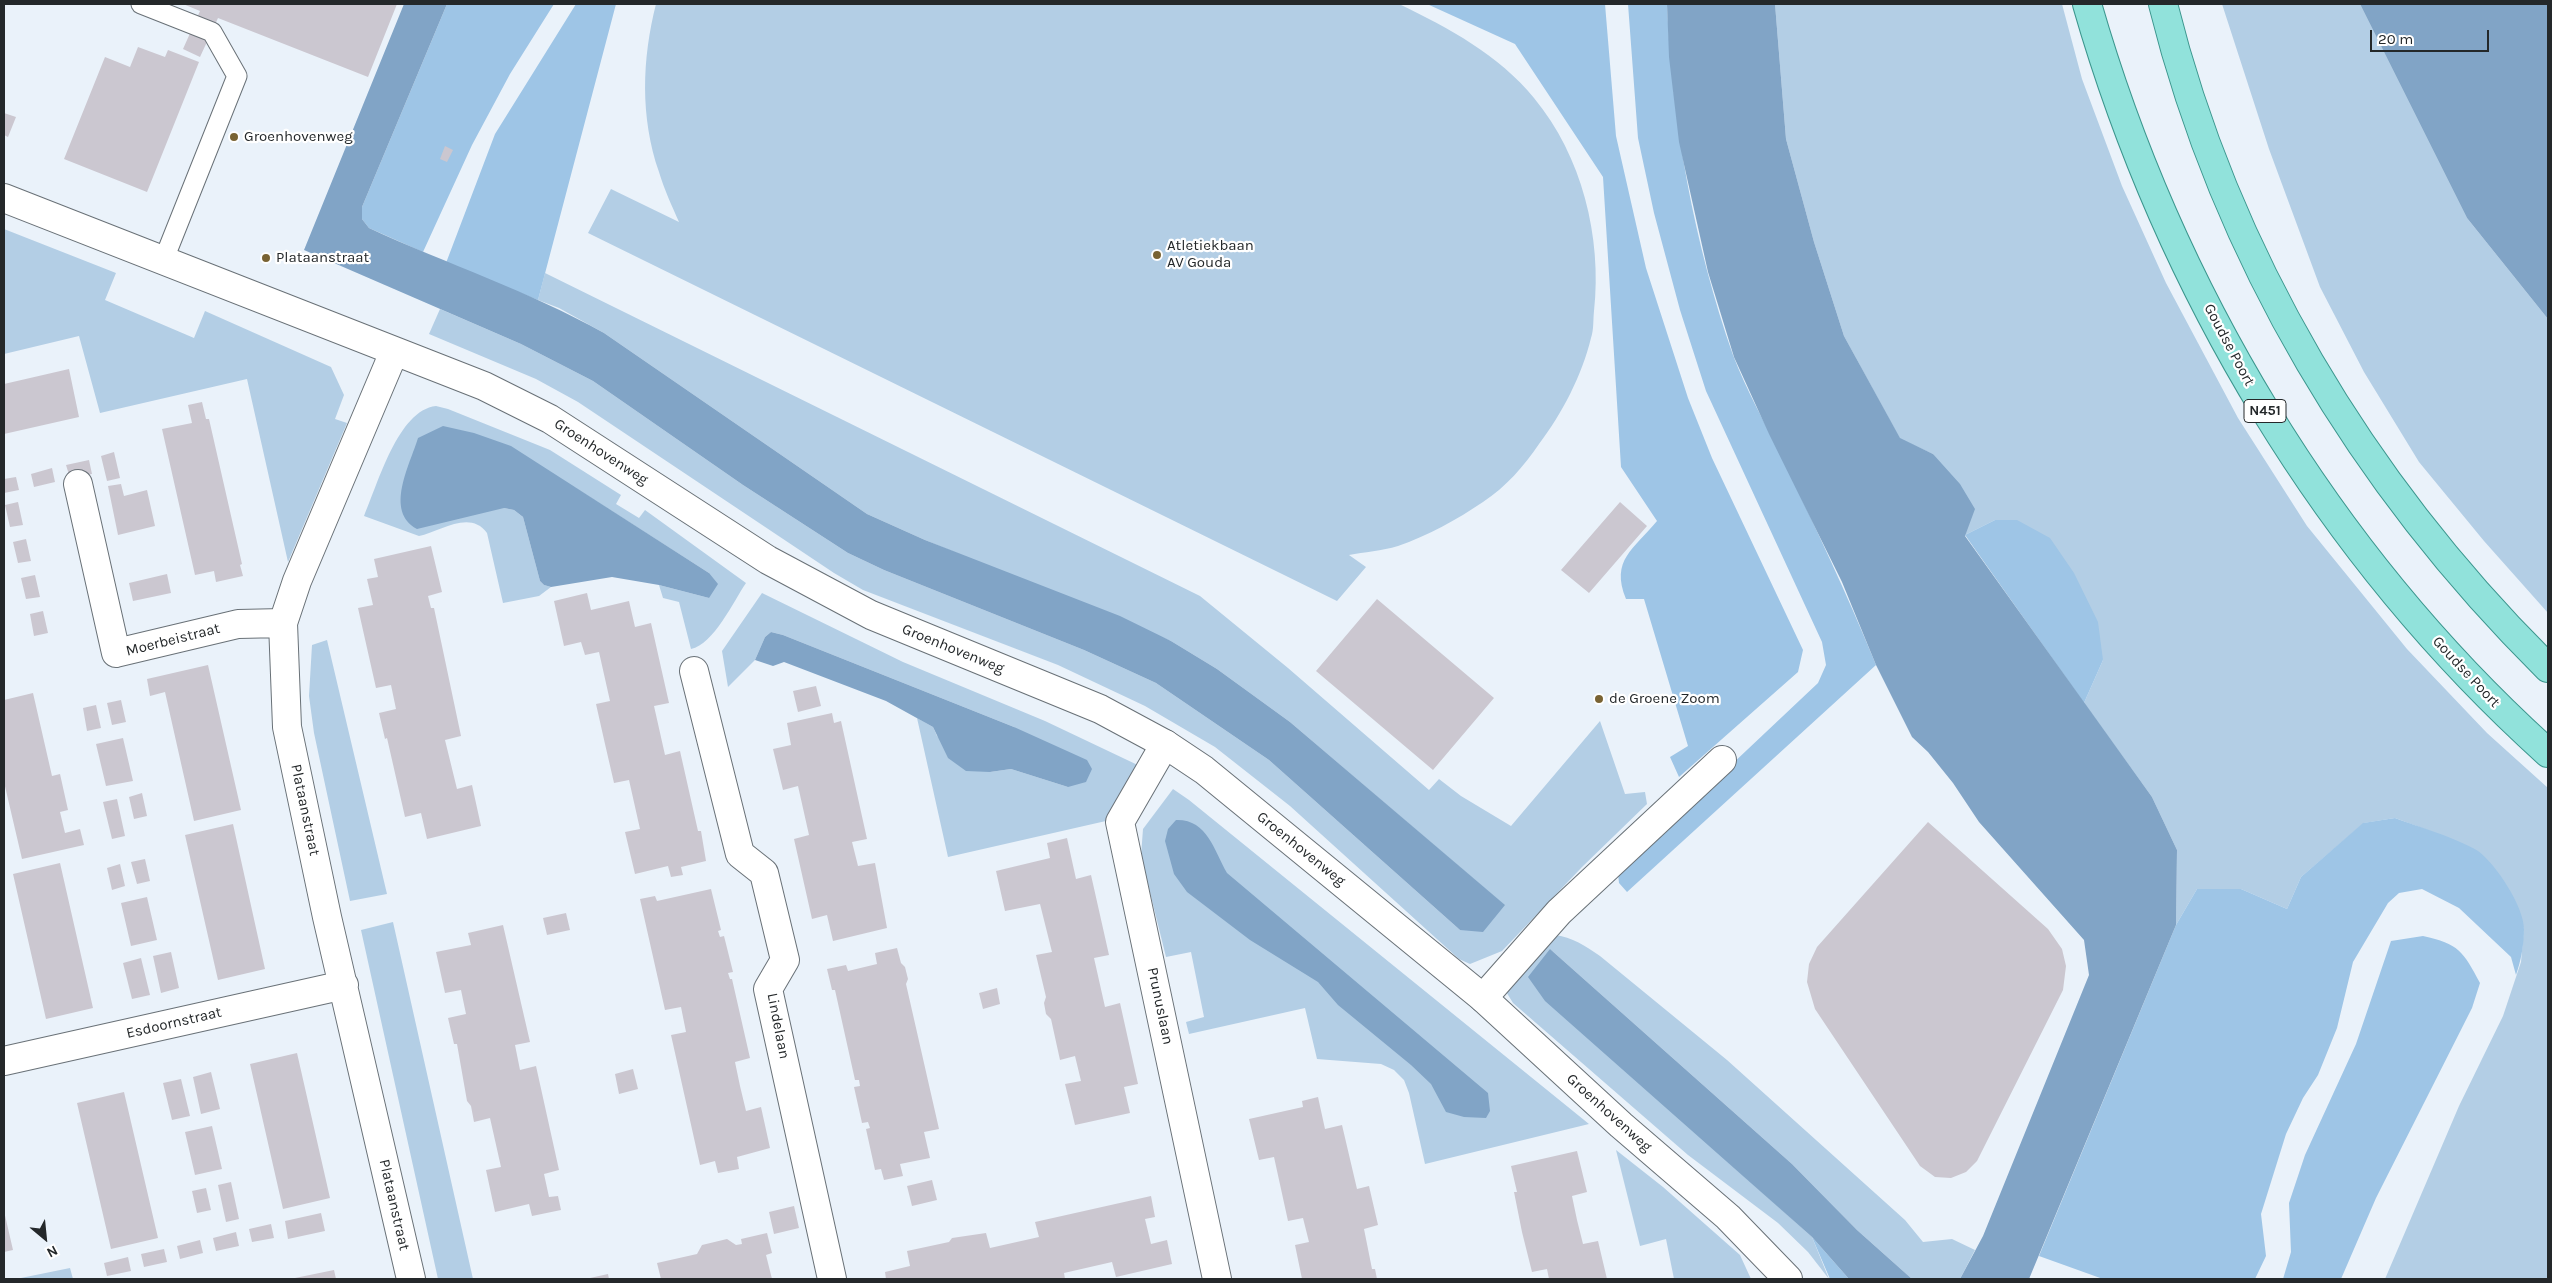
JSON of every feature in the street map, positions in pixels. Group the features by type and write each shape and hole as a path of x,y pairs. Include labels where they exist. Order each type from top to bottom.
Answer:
{"main road":[{"name":"Goudse Poort","path":"2087,4 2120,106 2159,204 2223,338 2273,424 2330,508 2388,586 2459,667 2548,753"},
{"path":"2163,4 2176,54 2225,192 2267,284 2310,363 2378,468 2445,556 2491,609 2548,668"}],"street":[{"name":"Groenhovenweg","path":"4,198 164,259 394,352 484,386 550,419 768,560 871,615 1100,709 1165,744 1204,770 1483,998 1621,1125 1728,1217 1788,1279"},
{"name":"Plataanstraat","path":"394,352 297,581 283,623 287,727 411,1279"},
{"name":"Moerbeistraat","path":"78,484 116,654 238,624 283,623"},
{"name":"Lindelaan","path":"694,670 740,854 764,873 785,960 768,990 832,1279"},
{"name":"Prunuslaan","path":"1165,744 1120,822 1216,1279"},
{"path":"1483,998 1559,912 1722,760"},
{"name":"Esdoornstraat","path":"4,1061 344,985"}],"lane":[{"path":"141,4 212,32 238,76 164,259"}],"shaded area":[{"path":"404,4 447,4 362,207 362,219 369,228 547,304 604,333 867,514 925,540 1120,616 1171,641 1217,669 1290,722 1505,905 1483,932 1460,930 1269,760 1156,683 1084,650 884,570 848,553 743,485 593,381 521,344 304,250"},
{"path":"447,4 554,4 510,74 472,145 423,252 369,228 362,219 362,207"},
{"path":"576,4 616,4 538,300 446,263 495,134"},
{"name":"Atletiekbaan AV Gouda","path":"656,4 1399,4 1472,44 1505,69 1534,98 1551,121 1565,145 1585,198 1595,255 1596,283 1592,335 1577,380 1556,420 1527,460 1507,483 1491,496 1442,527 1392,548 1349,555 1366,567 1337,601 588,233 611,189 679,222 663,185 653,151 646,109 645,88 648,46"},
{"path":"1427,4 1605,4 1616,136 1646,268 1688,398 1712,458 1803,650 1798,672 1679,777 1670,757 1688,746 1644,599 1626,599 1622,586 1621,574 1627,556 1657,521 1621,467 1603,177 1515,44"},
{"path":"1628,4 1667,4 1674,93 1687,182 1696,226 1719,313 1744,381 1819,535 1876,665 1627,892 1619,883 1618,874 1624,866 1818,683 1826,665 1822,642 1706,391 1680,310 1654,213 1638,138"},
{"path":"1667,4 1775,4 1786,139 1814,242 1844,336 1900,438 1933,454 1960,484 1975,509 1965,536 2152,797 2177,850 2176,925 2029,1279 1960,1279 1983,1236 2089,975 2084,940 1979,822 1953,783 1928,752 1912,737 1876,665 1842,582 1769,434 1734,357 1708,272 1679,142 1669,57"},
{"path":"1775,4 2062,4 2082,79 2122,186 2166,283 2238,418 2307,526 2407,649 2487,733 2548,788 2548,1279 2385,1279 2459,1106 2503,1016 2521,962 2524,928 2446,837 2395,818 2364,823 2301,877 2287,909 2241,889 2197,889 2176,925 2177,850 2152,797 2084,703 2103,660 1995,520 1965,535 1933,454 1900,439 1844,336 1814,242 1786,139"},
{"path":"2222,4 2360,4 2467,218 2548,319 2548,613 2484,541 2419,462 2364,372 2320,287 2269,149"},
{"path":"2360,4 2548,4 2548,319 2467,218"},
{"path":"4,229 116,273 105,300 194,338 205,311 331,367 344,395 335,419 347,423 288,562 247,379 100,413 79,336 4,354"},
{"path":"545,273 1200,596 1288,668 1429,790 1439,779 1461,796 1511,826 1600,721 1625,794 1645,792 1647,804 1582,867 1502,951 1470,964 1459,959 1290,806 1215,747 1145,706 1058,665 863,590 834,573 578,402 536,379 429,334 440,309 521,344 593,381 743,485 848,553 884,570 1084,650 1156,683 1269,760 1460,930 1504,905 1290,722 1217,669 1171,641 925,540 867,514 604,333 559,308 538,300"},
{"path":"436,406 448,409 550,450 621,495 616,504 639,518 645,510 746,583 715,631 699,646 691,649 679,602 663,598 659,585 709,598 709,573 574,487 504,508 514,510 523,517 540,581 544,585 551,587 539,596 503,603 487,533 480,526 463,522 419,536 364,516 383,468 400,434 411,420 423,411"},
{"path":"443,426 474,433 511,446 709,573 718,584 709,598 659,585 612,577 551,587 544,585 540,581 523,517 514,510 504,508 417,529 407,521 402,511 401,499 405,474 418,438"},
{"path":"1995,520 2017,520 2050,538 2074,573 2098,622 2103,660 2084,703 1965,535"},
{"path":"762,593 903,662 1045,721 1144,768 1119,818 948,857 917,718 933,727 937,736 990,772 1011,769 1068,787 1014,727 783,635 771,632 765,637 755,660 728,687 722,651"},
{"path":"771,632 783,635 1014,727 1087,760 1092,769 1086,782 1068,787 1011,769 990,772 966,771 948,758 933,727 886,701 784,662 773,666 755,660 765,637"},
{"path":"327,640 387,894 350,901 314,733 309,696 312,645"},
{"path":"1173,789 1589,1124 1425,1164 1409,1093 1404,1080 1394,1070 1381,1064 1317,1059 1305,1008 1189,1034 1186,1022 1204,1017 1191,952 1166,957 1141,856 1143,829"},
{"path":"2395,818 2469,846 2478,851 2493,866 2508,887 2523,920 2523,946 2516,975 2511,957 2459,908 2422,889 2399,893 2388,903 2353,962 2337,1028 2318,1075 2303,1098 2286,1134 2261,1214 2266,1256 2255,1279 2103,1279 2039,1256 2176,925 2197,889 2241,889 2287,909 2301,877 2363,823"},
{"path":"1176,820 1187,821 1202,830 1227,873 1488,1093 1490,1111 1486,1118 1464,1117 1446,1112 1431,1084 1411,1065 1338,1005 1318,982 1250,940 1187,892 1174,874 1165,841 1168,829"},
{"path":"393,922 473,1279 438,1279 361,930"},
{"path":"1554,935 1584,945 1600,956 1727,1060 1905,1220 1923,1242 1952,1239 1975,1250 1960,1279 1912,1279 1857,1230 1792,1164 1550,949 1723,1157 1812,1237 1829,1279 1808,1252 1778,1223 1688,1155 1513,1003 1505,990"},
{"path":"2423,936 2445,942 2459,950 2469,963 2480,983 2472,1008 2376,1198 2341,1279 2283,1279 2291,1252 2289,1203 2305,1155 2356,1044 2391,941"},
{"path":"1550,949 1792,1164 1857,1230 1912,1279 1849,1279 1812,1237 1545,1001 1528,977"},
{"path":"1616,1150 1663,1187 1740,1255 1751,1279 1674,1279 1666,1239 1640,1246"},
{"path":"1812,1237 1849,1279 1830,1279"},
{"path":"70,1268 73,1279 16,1279"}],"building":[{"path":"183,4 397,4 368,77 218,18 200,57 183,49 200,11"},
{"path":"138,47 165,57 168,50 199,62 147,192 64,159 105,57 130,67"},
{"path":"4,113 16,117 8,137 4,135"},
{"path":"445,146 453,150 447,162 440,159"},
{"path":"69,369 79,417 4,434 4,384"},
{"path":"202,402 206,419 209,419 242,564 240,565 243,576 216,582 214,571 195,575 162,429 192,423 188,405"},
{"path":"114,452 120,478 107,481 101,456"},
{"path":"89,460 92,474 70,478 66,465"},
{"path":"52,468 55,482 34,487 31,474"},
{"path":"16,477 19,490 4,493 4,479"},
{"path":"121,484 124,496 147,490 155,526 118,535 108,486"},
{"path":"18,502 23,525 10,527 5,505"},
{"path":"1620,502 1647,526 1589,593 1561,570"},
{"path":"26,539 31,561 18,563 13,542"},
{"path":"431,546 442,592 428,596 431,608 434,608 461,736 445,740 457,789 472,785 481,826 427,839 421,813 405,817 387,738 385,739 379,713 396,709 391,685 376,688 358,608 373,605 367,579 378,577 374,559"},
{"path":"167,574 171,593 133,601 129,583"},
{"path":"35,575 40,597 26,599 21,578"},
{"path":"587,593 591,610 629,601 635,627 651,623 669,703 654,706 665,755 680,751 698,831 701,831 706,861 681,867 683,875 671,877 668,866 635,874 625,832 640,829 629,780 614,783 596,704 610,701 599,652 585,655 581,642 564,646 554,601"},
{"path":"1377,599 1494,698 1433,770 1316,671"},
{"path":"43,611 48,633 34,636 30,614"},
{"path":"208,665 241,810 194,821 165,692 150,696 147,679"},
{"path":"816,686 821,706 798,712 793,691"},
{"path":"33,693 52,776 60,774 68,810 60,812 65,833 80,829 84,845 22,859 4,782 4,700"},
{"path":"121,700 126,722 112,725 107,703"},
{"path":"96,705 101,728 87,731 83,708"},
{"path":"832,713 834,723 841,721 867,839 852,842 858,866 875,863 887,928 833,941 827,915 812,919 794,839 809,835 798,786 783,790 773,749 791,745 787,723"},
{"path":"123,738 133,781 106,786 96,744"},
{"path":"142,793 147,816 134,819 129,797"},
{"path":"117,799 125,836 112,839 103,802"},
{"path":"1928,822 2048,929 2062,949 2066,966 2063,990 1977,1161 1966,1172 1951,1178 1935,1177 1920,1166 1815,1009 1807,982 1809,964 1817,947"},
{"path":"233,824 265,969 218,980 185,835"},
{"path":"1067,838 1076,879 1091,875 1109,955 1094,958 1105,1007 1120,1003 1138,1084 1124,1087 1130,1113 1075,1125 1065,1084 1081,1081 1075,1056 1060,1060 1051,1019 1046,1014 1044,1003 1046,997 1036,955 1052,952 1040,904 1005,911 996,871 1050,858 1047,843"},
{"path":"145,859 150,881 137,884 131,862"},
{"path":"60,863 93,1008 46,1019 13,874"},
{"path":"120,864 125,886 112,890 107,868"},
{"path":"711,889 721,930 718,931 720,937 724,936 733,972 728,973 730,979 732,979 750,1058 735,1062 740,1086 746,1111 761,1107 770,1148 737,1157 739,1169 718,1173 715,1161 700,1165 671,1035 686,1032 681,1007 665,1010 640,899 655,896 657,901"},
{"path":"147,897 157,940 131,946 121,903"},
{"path":"566,913 570,930 547,935 543,918"},
{"path":"503,925 530,1042 515,1045 520,1070 536,1066 559,1170 544,1174 549,1197 558,1196 561,1210 532,1216 529,1204 495,1212 486,1170 501,1167 490,1118 474,1122 471,1106 467,1101 457,1044 454,1044 448,1018 466,1014 461,990 445,993 436,952 471,945 468,933"},
{"path":"897,948 908,979 906,984 939,1129 924,1132 930,1158 900,1164 903,1176 884,1180 881,1169 875,1170 866,1129 870,1128 868,1122 862,1123 854,1087 860,1086 859,1080 855,1080 835,990 832,990 827,969 846,965 848,971 877,964 875,953"},
{"path":"171,952 179,988 161,993 153,956"},
{"path":"141,958 150,995 132,999 123,963"},
{"path":"997,988 1000,1004 983,1009 979,993"},
{"path":"297,1053 330,1198 283,1209 250,1064"},
{"path":"633,1069 638,1089 619,1094 615,1074"},
{"path":"211,1072 220,1109 201,1114 193,1077"},
{"path":"181,1079 190,1116 172,1120 163,1083"},
{"path":"124,1092 158,1238 111,1249 77,1103"},
{"path":"1318,1097 1325,1129 1342,1125 1357,1189 1369,1186 1378,1225 1364,1229 1372,1269 1375,1269 1377,1279 1302,1279 1295,1245 1309,1242 1303,1218 1288,1221 1274,1157 1259,1160 1249,1119 1303,1107 1302,1101"},
{"path":"212,1126 222,1169 195,1175 185,1132"},
{"path":"1577,1151 1587,1192 1572,1196 1577,1220 1583,1244 1598,1241 1607,1279 1549,1279 1547,1269 1532,1272 1522,1232 1514,1192 1517,1192 1511,1166"},
{"path":"932,1180 937,1200 912,1206 907,1186"},
{"path":"231,1182 239,1219 226,1222 218,1185"},
{"path":"206,1188 211,1210 197,1213 192,1191"},
{"path":"1151,1196 1155,1217 1145,1219 1151,1244 1167,1240 1172,1264 1116,1277 1112,1262 1064,1273 1065,1279 886,1279 885,1272 910,1266 907,1251 949,1242 952,1238 986,1233 990,1248 1039,1237 1035,1222"},
{"path":"794,1206 799,1228 774,1234 769,1212"},
{"path":"4,1211 13,1250 4,1252"},
{"path":"321,1213 325,1231 288,1239 285,1221"},
{"path":"271,1224 274,1238 252,1242 249,1229"},
{"path":"236,1232 239,1246 216,1251 213,1238"},
{"path":"767,1233 772,1253 766,1255 772,1279 661,1279 657,1263 697,1254 702,1245 727,1239 736,1245 742,1244 741,1239"},
{"path":"200,1240 203,1253 180,1259 177,1246"},
{"path":"164,1249 167,1262 144,1267 141,1254"},
{"path":"128,1257 131,1271 107,1276 104,1263"},
{"path":"334,1270 336,1279 295,1279 295,1278"},
{"path":"608,1274 609,1279 590,1279 590,1278"}],"place":[{"name":"Groenhovenweg","path":"234,137"},
{"name":"Atletiekbaan AV Gouda","path":"1157,255"},
{"name":"Plataanstraat","path":"266,258"},
{"name":"de Groene Zoom","path":"1599,699"}]}
